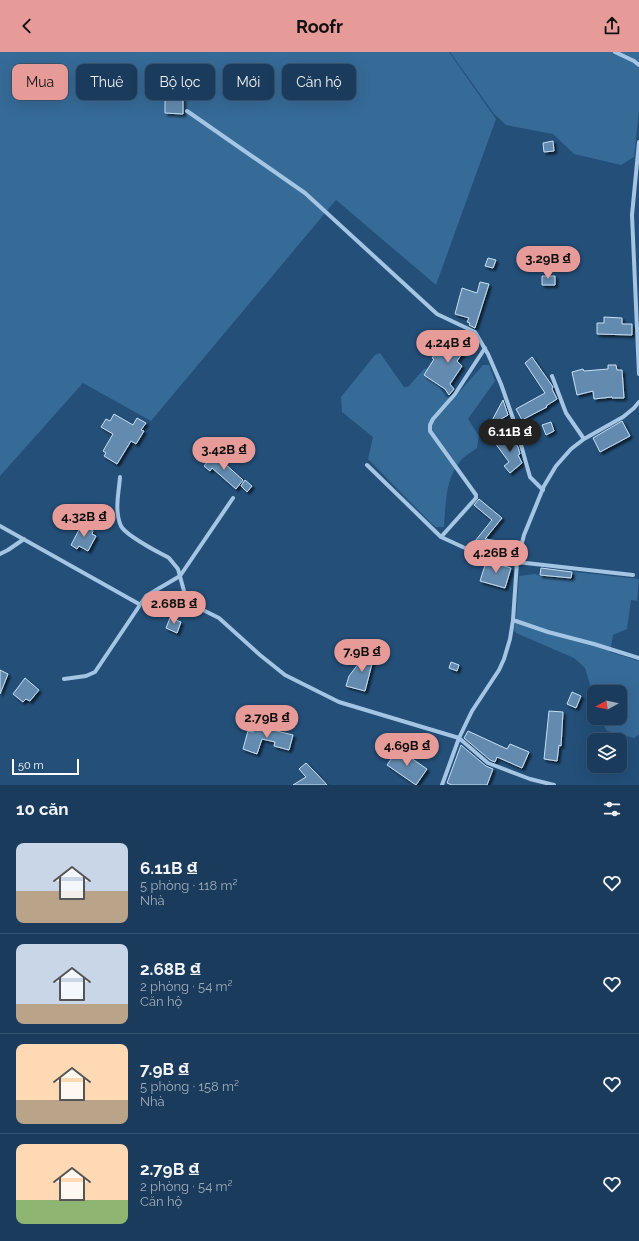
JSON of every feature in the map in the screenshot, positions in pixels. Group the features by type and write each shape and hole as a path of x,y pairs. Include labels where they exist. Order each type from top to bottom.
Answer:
{"street":[{"path":"615,52 639,65"},
{"path":"187,111 305,193 437,314 475,332 485,348 503,391 516,427 530,477 543,490"},
{"path":"639,142 632,215 639,374"},
{"path":"441,537 476,498 430,431 430,425 433,419 455,394 485,348"},
{"path":"552,376 566,412 584,439"},
{"path":"442,785 459,738 472,711 499,670 510,639 513,620 517,562 524,535 543,490 556,466 571,449 584,439 623,417 639,402"},
{"path":"367,466 441,537 478,554 517,562 633,575"},
{"path":"120,477 118,506 121,526 126,533 169,558 178,569 189,603 219,618 260,655 285,675 338,702 459,738 488,763 530,779 554,785"},
{"path":"64,679 86,676 95,672 146,596 180,576 233,498"},
{"path":"0,526 140,604"},
{"path":"0,554 24,539"},
{"path":"513,620 548,632 639,658"}],"shaded area":[{"path":"0,52 449,52 496,119 436,285 336,200 151,421 83,383 0,476"},
{"path":"450,52 639,52 639,111 634,157 621,165 574,154 553,134 506,125 494,114"},
{"path":"380,353 404,387 408,387 424,369 428,368 446,397 454,398 483,365 489,365 495,381 468,419 479,436 477,448 462,459 452,474 447,491 444,527 436,527 431,523 368,459 373,437 342,412 341,397 375,355"},
{"path":"573,573 639,579 637,601 631,600 627,629 613,635 610,652 639,661 639,734 634,738 627,736 627,733 615,733 607,731 603,725 627,725 627,685 590,685 585,668 574,658 516,633 514,630 519,576 535,574 572,580 574,578"}],"building":[{"path":"165,100 183,100 183,114 165,113"},
{"path":"553,141 554,151 544,152 543,143"},
{"path":"488,258 496,260 493,268 485,266"},
{"path":"542,276 555,276 555,285 542,285"},
{"path":"480,282 489,284 475,328 467,322 469,318 455,314 462,288 477,293"},
{"path":"604,317 622,318 622,324 632,324 632,335 597,334 597,323 604,323"},
{"path":"464,331 473,335 474,337 457,361 462,366 450,384 454,389 449,395 445,389 424,375 434,359 432,358 439,349 448,355"},
{"path":"532,357 553,387 552,389 557,399 546,406 547,407 522,420 516,409 545,393 525,363"},
{"path":"608,365 616,365 617,370 622,370 624,398 612,397 594,399 593,391 577,395 572,372 583,369 584,371 608,369"},
{"path":"503,400 508,415 489,426"},
{"path":"114,414 133,425 137,418 146,423 141,430 144,431 136,444 131,441 117,464 104,456 106,453 103,451 113,434 101,427 106,419 110,421"},
{"path":"622,421 630,436 600,452 593,438"},
{"path":"551,422 554,431 546,435 542,425"},
{"path":"511,437 518,447 520,454 518,455 522,463 510,473 504,466 509,462 495,443"},
{"path":"214,454 243,480 236,489 212,468 210,471 204,466"},
{"path":"245,480 252,486 247,492 241,486"},
{"path":"479,499 502,518 485,539 505,542 503,556 479,551 471,546 492,520 474,505"},
{"path":"66,511 83,518 78,529 61,520"},
{"path":"82,524 93,531 92,534 96,536 88,551 79,546 77,549 71,545"},
{"path":"487,559 502,562 501,565 511,568 505,588 480,581"},
{"path":"541,568 572,572 571,578 540,575"},
{"path":"170,618 181,622 177,633 166,628"},
{"path":"369,650 375,652 365,691 346,686 349,676"},
{"path":"451,662 459,665 457,671 449,668"},
{"path":"0,670 8,674 0,694"},
{"path":"25,678 39,690 30,701 26,699 23,702 13,694"},
{"path":"572,692 581,696 576,708 567,704"},
{"path":"549,711 563,712 561,746 559,745 557,761 544,759"},
{"path":"255,726 268,731 269,729 293,735 289,750 274,746 275,742 262,739 257,754 243,749 248,731 253,732"},
{"path":"468,731 507,749 510,744 529,752 522,768 497,757 495,762 490,760 464,738"},
{"path":"461,745 486,766 493,769 487,785 452,785 447,783"},
{"path":"398,749 427,769 416,785 387,765"},
{"path":"306,763 327,785 293,785 306,777 299,769"}]}
